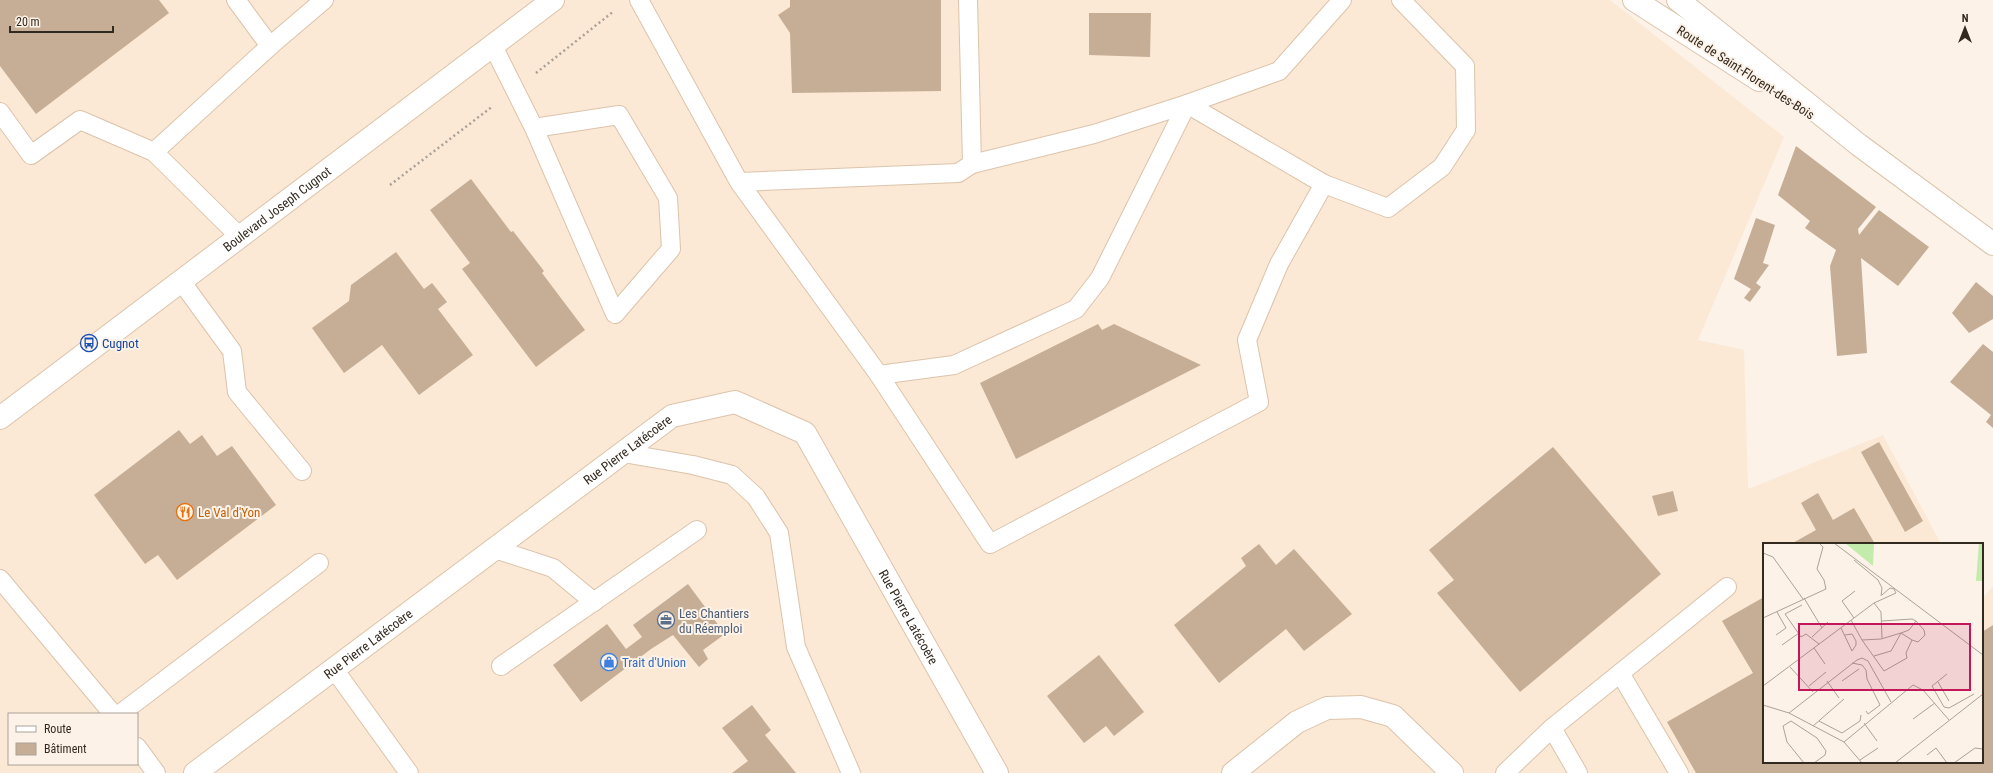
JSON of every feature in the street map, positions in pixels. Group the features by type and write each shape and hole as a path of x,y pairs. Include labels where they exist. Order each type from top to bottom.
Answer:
{"street":[{"name":"Boulevard Joseph Cugnot","path":"0,418 553,0"},
{"name":"Route de Saint-Florent-des-Bois","path":"1634,0 1859,144"},
{"name":"Route de Saint-Florent-des-Bois","path":"1678,0 1859,144 1993,244"},
{"name":"Rue Pierre Latécoère","path":"195,773 672,416 735,402 805,433 997,773"},
{"path":"1234,773 1297,722 1326,708 1362,707 1393,716 1452,773"}],"lane":[{"path":"236,0 270,46"},
{"path":"154,152 270,46 324,0"},
{"path":"639,0 739,182 879,375 990,544 1259,402 1247,340 1279,264 1324,184"},
{"path":"968,0 972,164"},
{"path":"739,182 958,173 972,164 1094,134 1187,104 1279,71 1342,0"},
{"path":"1187,104 1324,184 1388,208 1442,167 1466,130 1465,66 1401,0"},
{"path":"493,46 534,128 615,314 671,249 668,198 619,115 534,128"},
{"path":"879,375 954,365 1076,309 1100,278 1187,104"},
{"path":"0,112 31,155 80,120 154,152 239,236"},
{"path":"181,281 232,351 237,392 302,471"},
{"path":"623,453 693,465 732,475 756,497 780,533 796,647 851,773"},
{"path":"502,666 697,530"},
{"path":"495,549 553,568 594,602"},
{"path":"121,713 319,563"},
{"path":"0,579 111,713"},
{"path":"1505,773 1552,728 1727,587"},
{"path":"334,669 409,773"},
{"path":"1620,673 1679,773"},
{"path":"1552,728 1578,773"},
{"path":"138,748 156,773"}],"shaded area":[{"path":"0,0 1610,0 1784,137 1698,340 1744,350 1748,489 1883,435 1940,543 1763,543 1763,763 1983,763 1983,598 1993,586 1993,773 0,773"}],"building":[{"path":"0,0 159,0 169,13 36,114 0,66"},
{"path":"790,0 941,0 941,91 792,93 790,33 778,15 790,7"},
{"path":"1089,13 1151,13 1150,57 1089,55"},
{"path":"1796,146 1876,207 1858,229 1859,235 1879,210 1929,247 1898,286 1861,258 1867,353 1837,356 1830,266 1836,250 1805,228 1810,221 1778,195"},
{"path":"471,179 511,232 513,231 544,271 542,273 585,330 536,367 462,269 470,263 430,210"},
{"path":"1756,218 1775,225 1763,263 1769,265 1756,283 1761,287 1750,302 1744,298 1751,289 1734,279"},
{"path":"396,252 424,289 432,283 447,302 438,309 473,355 419,395 382,345 344,373 312,328 349,301 351,285"},
{"path":"1976,282 1993,296 1993,319 1969,333 1952,313"},
{"path":"1098,324 1102,330 1114,324 1201,365 1016,459 980,383"},
{"path":"1983,344 1993,352 1993,428 1986,422 1991,415 1950,382"},
{"path":"179,430 190,444 202,435 217,456 232,446 276,505 177,580 158,555 145,564 94,495"},
{"path":"1879,442 1923,521 1905,532 1861,452"},
{"path":"1553,447 1661,574 1520,692 1437,593 1454,580 1429,550"},
{"path":"1673,491 1678,511 1658,516 1652,496"},
{"path":"1818,493 1833,520 1854,508 1874,543 1793,543 1816,530 1801,503"},
{"path":"1259,544 1276,565 1294,549 1352,614 1304,651 1286,629 1219,683 1174,625 1246,566 1241,558"},
{"path":"688,584 725,634 703,650 708,659 699,667 673,635 651,649 581,702 553,665 607,624 626,649 642,637 633,625"},
{"path":"1763,598 1763,763 1983,763 1983,631 1993,625 1993,773 1696,773 1667,722 1753,673 1722,621"},
{"path":"1099,655 1144,712 1114,736 1106,726 1084,743 1047,696"},
{"path":"752,705 771,730 765,735 796,773 732,773 748,761 722,728"}],"place":[{"name":"Cugnot","path":"89,343"},
{"name":"Le Val d'Yon","path":"185,512"},
{"name":"Les Chantiers du Réemploi","path":"666,620"},
{"name":"Trait d'Union","path":"609,662"}]}
